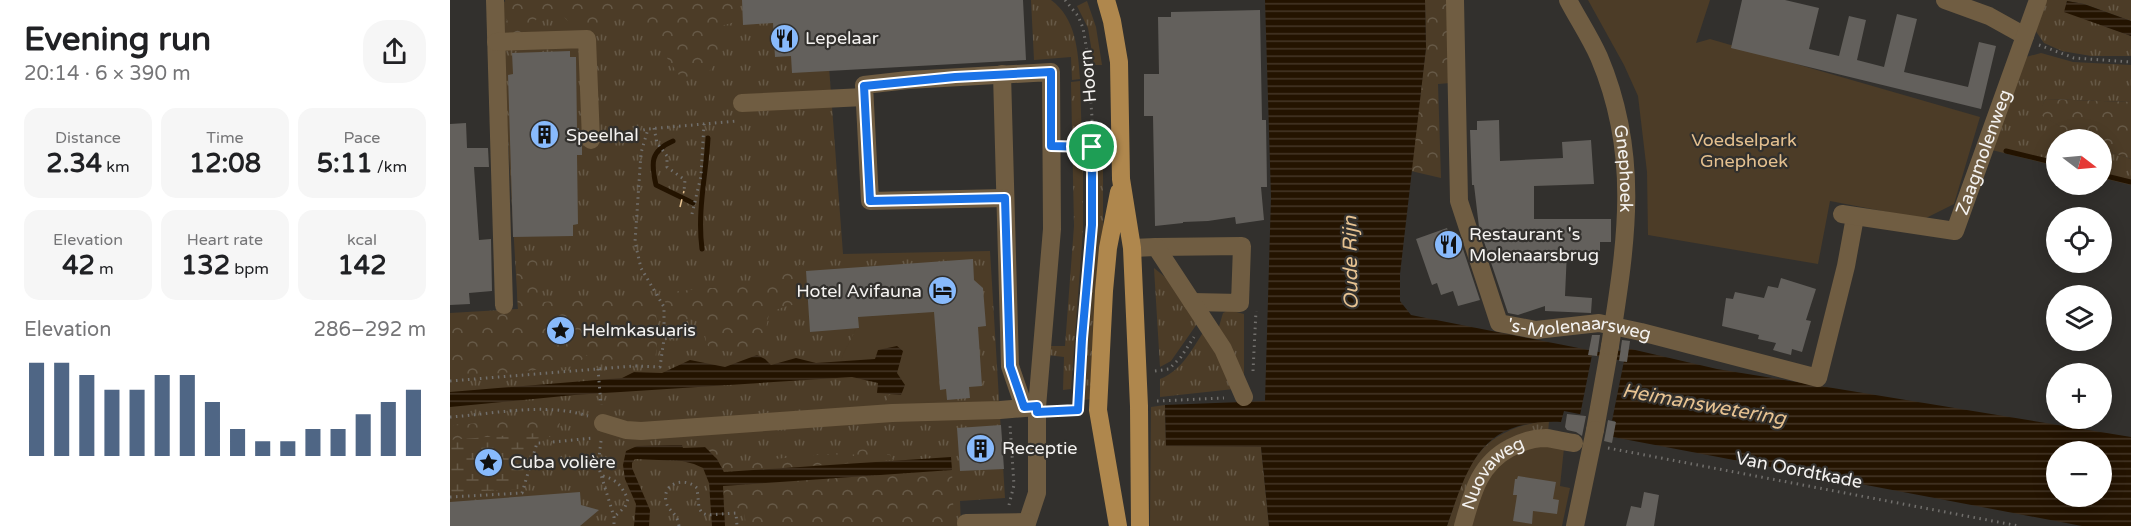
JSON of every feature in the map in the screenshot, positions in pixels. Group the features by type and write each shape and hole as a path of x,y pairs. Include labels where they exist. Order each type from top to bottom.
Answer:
{"main road":[{"name":"Hoorn","path":"1106,0 1119,62 1121,179 1132,248 1140,406 1140,526"},
{"name":"Hoorn","path":"1118,526 1098,410 1108,248 1121,179"}],"street":[{"path":"495,0 504,305"},
{"name":"'s-Molenaarsweg","path":"1455,0 1459,201 1499,323 1536,330 1599,323 1818,378 1846,266 1848,216"},
{"name":"Gnephoek","path":"1568,0 1598,56 1618,114 1625,148 1626,226 1610,346 1575,526"},
{"path":"1945,0 1989,16 2025,36"},
{"name":"Zaagmolenweg","path":"1848,216 1955,231 2038,0"},
{"path":"496,42 587,39 591,140"},
{"path":"966,523 1026,524 1037,493 1027,408 1052,229 1051,72 908,80 864,86 870,201 1005,198"},
{"path":"1002,74 1010,366 1027,408"},
{"path":"742,103 864,97"},
{"path":"1132,248 1242,246 1240,303 1192,302"},
{"path":"1156,247 1222,349 1244,397"},
{"path":"603,423 626,430 641,431 892,413 1027,408"},
{"name":"Nuovaweg","path":"1463,526 1475,488 1483,471 1496,455 1520,442 1533,439 1546,438 1574,443"}],"path":[{"name":"Hoorn","path":"1065,0 1080,22 1088,51 1092,147 1091,237"},
{"path":"2025,36 2042,46 2074,58 2131,62"},
{"path":"591,140 654,128 741,121 742,103"},
{"path":"692,214 701,176 704,124"},
{"path":"654,128 657,143 667,156 667,167 685,180 684,191"},
{"path":"450,381 598,369 660,367 664,339 671,339 678,334 675,328 664,327 664,307 641,268 635,242 640,153 648,129"},
{"path":"1051,146 1092,147"},
{"path":"1155,371 1169,369 1181,357 1204,320"},
{"path":"1004,522 1014,485 1027,408 1078,410 1082,339"},
{"path":"598,369 600,395"},
{"path":"450,417 552,409 572,411 603,423"},
{"path":"553,442 602,437 598,465 614,517 614,526"},
{"path":"450,497 522,493 537,443 541,442"},
{"name":"Van Oordtkade","path":"1607,447 1997,524 2019,526"},
{"path":"603,476 612,478 621,484 628,500 625,507 614,517"},
{"path":"679,526 678,516 666,503 665,496 668,489 676,482 697,488 700,511 705,515 736,513 737,526"}],"green space":[{"path":"505,0 736,0 735,22 717,27 723,55 705,76 681,78 658,45 653,33 622,15 594,28 574,27 557,10 541,14 523,35 508,35"},
{"path":"824,0 843,254 990,251 1005,498 960,501 961,526 450,526 450,313 518,309 500,2"},
{"path":"1031,0 1051,0 1066,16 1077,46 1080,79 1072,80 1071,57 1034,60"},
{"path":"1425,0 1447,0 1450,83 1438,84 1441,178 1411,171 1426,48"},
{"name":"Voedselpark Gnephoek","path":"1588,0 1710,0 1696,43 1710,39 1980,117 1954,204 1924,219 1830,201 1818,264 1648,235 1647,172 1638,96 1624,65"},
{"path":"2045,0 2131,0 2131,21 2084,4 2067,1 2065,11 2131,36 2131,56 2091,56 2062,51 2044,43 2035,30"},
{"path":"1087,1 1096,27 1102,65 1094,65 1088,28 1077,6"},
{"path":"2041,53 2073,62 2131,65 2131,102 2045,99 2040,114 2065,129 2046,129 2046,164 1992,150 2026,57"},
{"path":"1080,81 1083,230 1071,389 1063,390 1064,357 1047,355 1049,346 1065,346 1074,226 1071,82"},
{"path":"2045,99 2131,102 2131,159 2112,152 2112,129 2064,129 2039,114"},
{"path":"1103,124 1103,240 1092,399 1084,400 1095,249 1096,125"},
{"path":"2112,152 2131,159 2131,185 2112,180"},
{"path":"537,255 539,302 651,294 657,327 655,361 618,363 616,359 601,361 586,355 577,366 450,378 450,315 518,311 516,256"},
{"path":"802,264 806,271 809,303 788,306 769,314 763,338 750,349 736,352 714,348 708,346 701,323 690,319 668,322 668,307 660,293 732,288 766,280"},
{"path":"1154,268 1170,281 1199,321 1171,361 1160,367"},
{"path":"1229,310 1244,314 1244,380 1218,330 1223,313"},
{"path":"934,312 940,389 946,389 947,400 884,406 889,395 901,395 902,380 897,373 901,360 841,361 856,328 859,328 858,317"},
{"path":"1206,328 1234,389 1160,397 1160,379 1181,364"},
{"path":"1165,405 1166,446 1261,446 1269,526 1150,526 1151,407"},
{"path":"542,416 561,418 557,437 549,437 549,432 450,440 450,426"},
{"path":"1549,421 1548,433 1458,526 1447,526 1461,486 1477,456 1502,434"},
{"path":"550,432 549,437 535,439 519,489 450,493 450,440"},
{"path":"709,442 719,448 725,461 730,463 840,453 854,456 856,450 868,449 875,454 889,454 893,460 724,472 717,459 705,447 705,443"},
{"path":"1537,444 1564,448 1560,486 1570,488 1562,526 1468,526 1479,490 1500,460"},
{"path":"952,470 954,526 746,526 744,510 724,508 723,486"}],"water":[{"path":"1265,0 1425,0 1426,48 1400,274 1400,301 1411,315 1604,353 1631,349 1717,369 2046,423 2046,429 2082,429 2131,437 2131,526 2082,526 1613,437 1615,421 1564,411 1561,422 1534,423 1513,428 1496,437 1483,449 1463,482 1447,526 1269,526 1261,447 1166,446 1165,405 1265,401 1271,197"},
{"path":"2067,1 2084,4 2131,21 2131,36 2064,12"},
{"path":"897,346 903,351 897,373 905,385 901,395 877,393 878,383 852,377 574,395 450,407 450,392 622,378 634,372 662,373 690,360 725,367 757,355 771,365 796,358 816,363 875,359 878,350"},
{"path":"682,445 683,448 705,447 717,459 724,472 951,457 952,470 723,486 725,526 712,526 709,483 703,468 682,461 635,459 632,468 650,510 649,526 634,526 636,504 625,479 623,465 626,451 637,446"}],"pier":[{"path":"1592,355 1624,361 1612,421 1580,415"}],"building":[{"path":"742,0 1023,0 1026,60 792,73 791,56 775,57 773,23 743,25"},
{"path":"1742,0 1785,0 1819,8 1809,49 1839,56 1849,16 1866,20 1857,60 1884,67 1897,14 1917,19 1904,72 1968,87 1979,42 1996,46 1981,109 1731,48"},
{"path":"1260,10 1262,120 1266,120 1267,187 1261,187 1264,220 1236,224 1235,217 1155,226 1153,116 1144,116 1144,74 1159,74 1158,17 1171,17 1171,12"},
{"name":"Speelhal","path":"570,51 570,57 576,57 577,128 579,128 582,147 582,155 577,155 578,224 573,225 573,236 513,237 508,75 513,74 512,53"},
{"path":"1499,120 1500,161 1563,158 1562,142 1591,140 1594,184 1534,186 1534,219 1611,219 1611,242 1600,242 1600,251 1567,251 1565,296 1592,298 1591,313 1545,311 1545,306 1518,315 1508,313 1479,227 1474,185 1472,185 1470,130 1477,130 1477,121"},
{"path":"466,123 467,148 488,148 489,167 474,167 479,240 491,239 492,291 469,293 470,304 450,305 450,124"},
{"path":"1447,228 1450,236 1458,234 1480,300 1458,306 1453,291 1441,295 1437,283 1432,285 1416,239"},
{"path":"973,259 974,280 983,288 986,326 978,327 982,386 969,387 970,398 947,400 946,389 940,390 934,312 858,317 859,328 810,332 806,271"},
{"path":"1781,278 1816,289 1806,320 1811,321 1802,352 1792,349 1791,355 1773,350 1776,343 1758,339 1759,335 1722,326 1726,298 1733,299 1735,292 1764,298 1768,286 1778,288"},
{"path":"1592,335 1600,335 1597,356 1588,355"},
{"path":"1622,340 1630,341 1627,362 1619,361"},
{"path":"1567,414 1586,416 1582,436 1567,430 1565,427"},
{"path":"1608,420 1616,422 1612,443 1604,441"},
{"name":"Receptie","path":"1001,425 1004,469 960,471 957,428"},
{"path":"1518,476 1556,482 1553,499 1559,500 1557,514 1533,511 1532,524 1513,521 1517,495 1513,495 1515,479"},
{"path":"580,492 581,505 599,510 580,526 450,526 450,502"},
{"path":"1644,492 1659,495 1654,526 1626,526 1631,506 1641,508"}],"waterway":[{"path":"702,249 701,207 708,138"},
{"path":"673,141 660,149 654,158 653,170 656,185 693,203"},
{"path":"2006,151 2046,161"},
{"path":"2112,177 2131,182"}],"ferry route":[{"path":"680,207 684,191"}],"place":[{"name":"Lepelaar","path":"784,38"},
{"name":"Speelhal","path":"545,135"},
{"name":"Restaurant 's Molenaarsbrug","path":"1448,244"},
{"name":"Hotel Avifauna","path":"943,291"},
{"name":"Helmkasuaris","path":"561,330"},
{"name":"Receptie","path":"981,448"},
{"name":"Cuba volière","path":"489,462"}],"route":[{"path":"1051,72 1051,146 1092,147 1092,225 1078,410 1037,412 1037,406 1024,407 1010,366 1005,198 870,201 864,86 908,80 1051,72"}],"water label":[{"name":"Oude Rijn","path":"1350,263"},
{"name":"Heimanswetering","path":"1704,404"}]}
